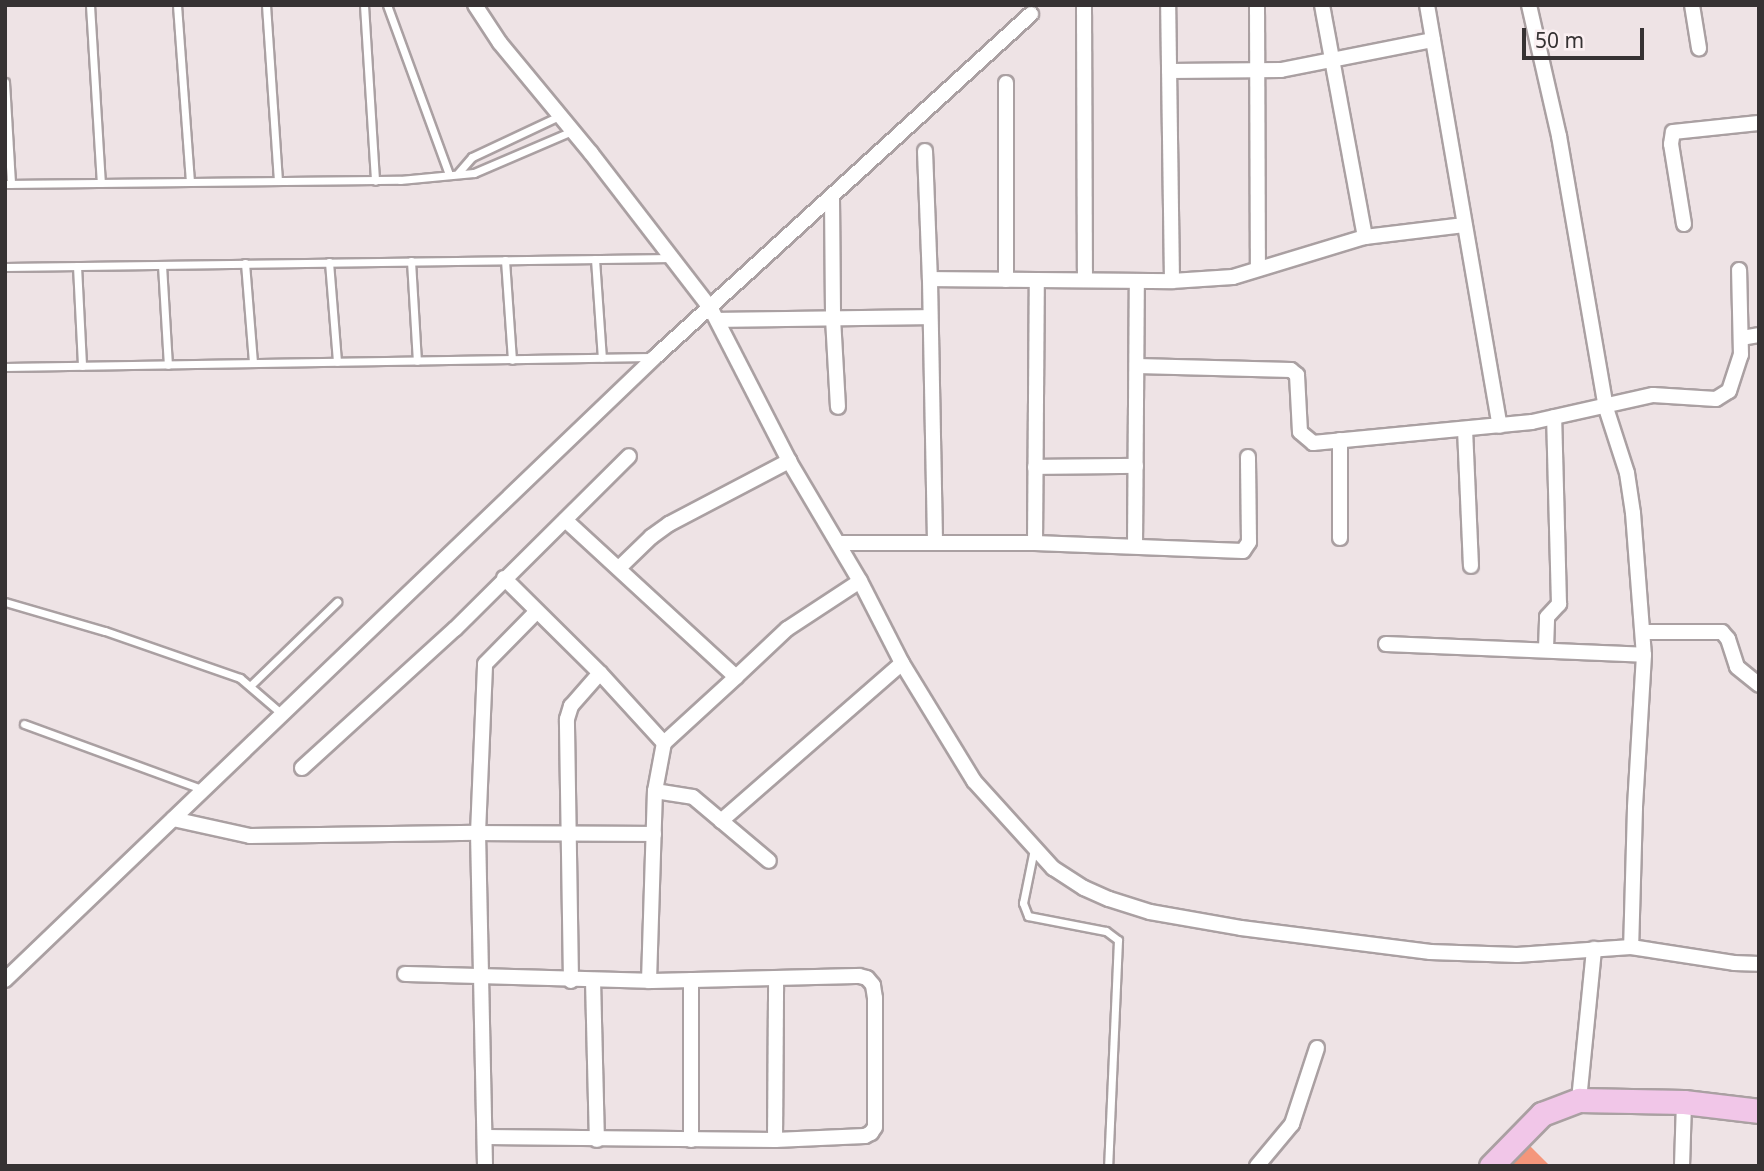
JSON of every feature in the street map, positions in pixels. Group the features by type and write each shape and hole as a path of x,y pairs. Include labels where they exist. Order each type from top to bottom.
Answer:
{"main road":[{"path":"1499,1163 1542,1114 1579,1100 1684,1102 1759,1111"}],"street":[{"path":"475,5 500,43 673,258 714,314 789,461 860,581 902,663 974,781 1053,868 1084,888 1150,912 1241,928 1430,952 1517,955 1631,947 1734,964 1759,964"},
{"path":"1084,5 1084,279"},
{"path":"1168,5 1172,281"},
{"path":"1257,5 1258,270"},
{"path":"1322,5 1365,237"},
{"path":"1427,5 1500,426"},
{"path":"1529,5 1562,149 1606,408 1630,488 1644,632 1631,947"},
{"path":"1692,5 1699,48"},
{"path":"5,981 655,357 714,314 832,198 1031,14"},
{"path":"1169,71 1257,72 1332,62 1433,40"},
{"path":"1006,83 1006,279"},
{"path":"1684,224 1671,145 1673,132 1759,123"},
{"path":"925,151 935,541"},
{"path":"832,198 832,318 838,407"},
{"path":"930,279 1216,279 1258,270 1365,237 1464,225"},
{"path":"1137,366 1292,370 1297,374 1302,437 1312,443 1500,426 1606,408 1653,395 1716,399 1723,397 1734,382 1742,338 1739,270"},
{"path":"1035,543 1037,280"},
{"path":"1135,546 1137,281"},
{"path":"714,314 832,318 930,317"},
{"path":"1742,338 1759,335"},
{"path":"1546,649 1547,617 1559,604 1554,417"},
{"path":"1465,429 1471,566"},
{"path":"1340,440 1340,538"},
{"path":"302,768 455,629 629,456"},
{"path":"838,543 935,541 1243,551 1248,542 1248,457"},
{"path":"619,568 651,537 669,524 789,461"},
{"path":"1035,467 1136,466"},
{"path":"565,520 736,677"},
{"path":"504,578 600,673 664,743"},
{"path":"649,981 655,791 664,743 786,629 860,581"},
{"path":"485,1166 478,833 485,664 537,611"},
{"path":"1644,632 1722,632 1728,639 1737,667 1759,685"},
{"path":"1386,644 1644,655"},
{"path":"721,821 902,663"},
{"path":"571,981 568,712 600,673"},
{"path":"655,791 693,797 769,861"},
{"path":"173,820 250,835 654,834"},
{"path":"1579,1100 1594,949"},
{"path":"405,974 571,981 859,976 873,985 875,1114 874,1127 865,1136 775,1140 485,1138"},
{"path":"775,1140 776,978"},
{"path":"593,980 597,1140"},
{"path":"691,980 691,1140"},
{"path":"1257,1166 1292,1124 1317,1048"},
{"path":"1682,1166 1684,1102"}],"lane":[{"path":"90,5 101,183"},
{"path":"177,5 190,182"},
{"path":"266,5 278,181"},
{"path":"364,5 375,181"},
{"path":"387,5 453,174"},
{"path":"5,82 8,184 375,181 453,174 488,169 572,131"},
{"path":"453,174 472,157 559,115"},
{"path":"5,267 673,258"},
{"path":"595,259 602,358"},
{"path":"505,260 512,360"},
{"path":"411,261 418,361"},
{"path":"328,262 337,362"},
{"path":"246,263 253,363"},
{"path":"162,265 168,365"},
{"path":"77,266 82,366"},
{"path":"5,367 655,357"},
{"path":"5,602 105,631 240,678 283,715"},
{"path":"251,685 337,602"},
{"path":"24,724 204,790"},
{"path":"1034,848 1023,903 1028,916 1106,931 1118,940 1108,1166"}],"building":[{"path":"1530,1146 1550,1166 1511,1166"}]}
